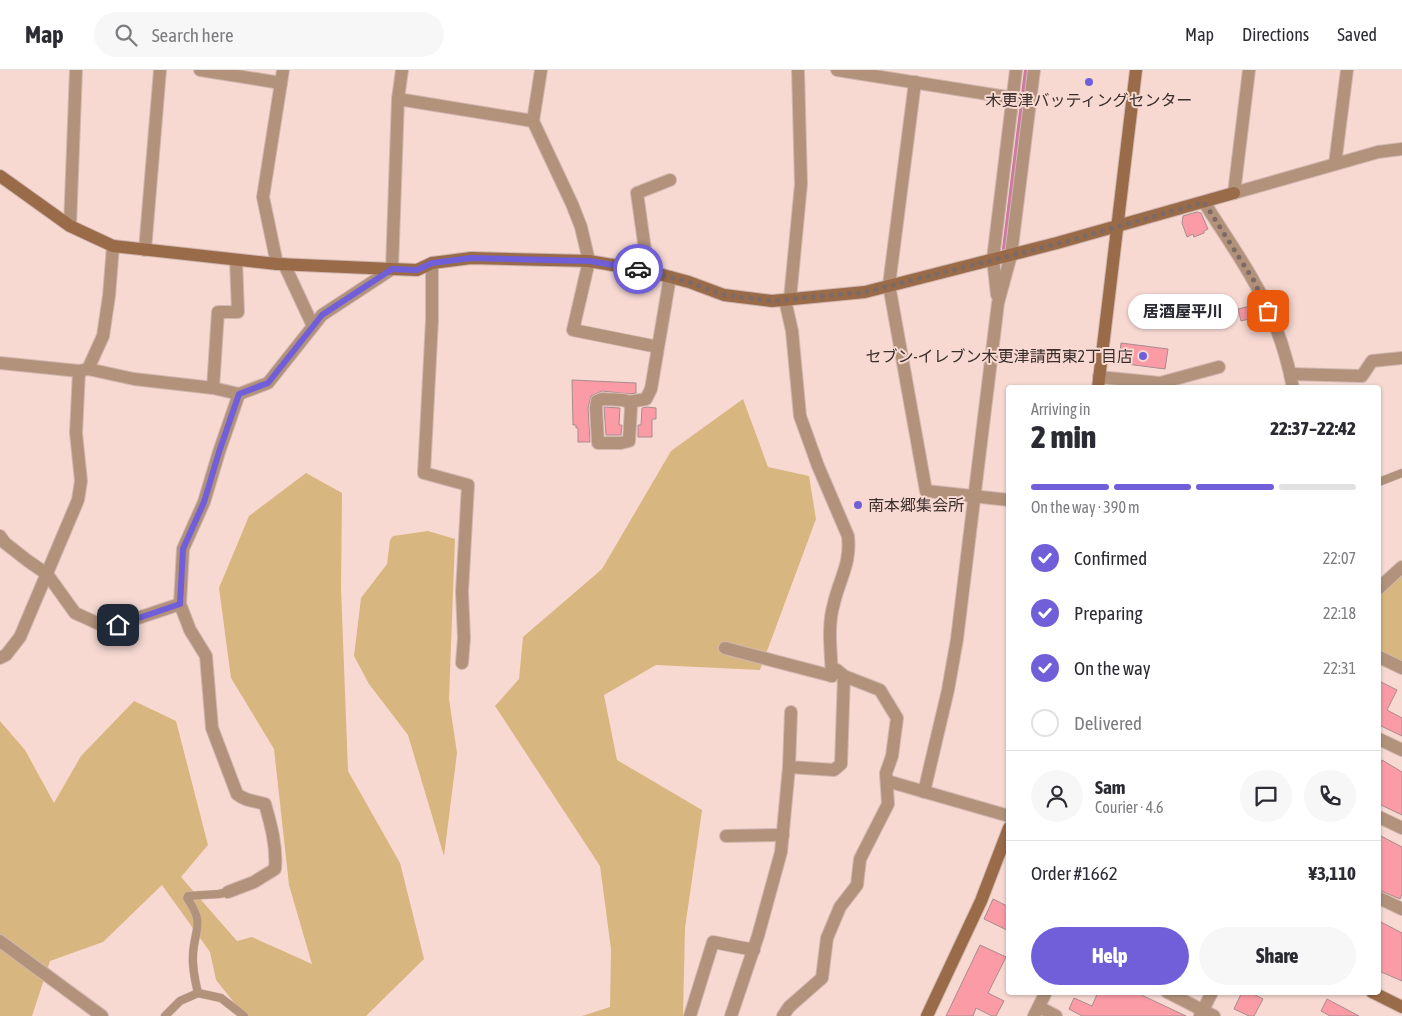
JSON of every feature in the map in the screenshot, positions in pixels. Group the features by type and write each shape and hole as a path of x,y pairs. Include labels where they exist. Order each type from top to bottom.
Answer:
{"street":[{"path":"70,226 76,70"},
{"path":"145,250 160,70"},
{"path":"200,70 281,83"},
{"path":"283,70 263,198 280,264 313,326"},
{"path":"392,269 398,99 402,70"},
{"path":"541,70 533,121 572,204 581,227 589,261 573,330 658,347"},
{"path":"789,767 834,770 841,764 838,676 830,631 833,604 847,565 849,547 848,536 818,466 800,416 788,300 801,184 798,70"},
{"path":"837,70 1013,98"},
{"path":"998,303 993,259 1016,70"},
{"path":"924,792 948,690 957,639 998,303 1011,255 1034,70"},
{"path":"1136,70 1098,382 1160,383 1219,367"},
{"path":"1234,194 1249,70"},
{"path":"1335,164 1347,70"},
{"path":"915,82 889,286 926,491 1006,500"},
{"path":"398,99 533,121"},
{"path":"0,176 70,226 113,246 280,264 417,270 432,263 471,258 589,261 648,271 724,295 772,301 865,292 1011,255 1234,194 1378,152 1402,149"},
{"path":"648,271 637,193 670,180"},
{"path":"1204,202 1254,281 1275,326 1292,385"},
{"path":"0,658 6,655 20,637 78,500 81,481 76,432 84,370 103,336 109,296 113,246"},
{"path":"213,388 218,312 238,312 236,260"},
{"path":"432,263 432,320 424,474 468,485 462,592 464,638 462,663"},
{"path":"0,363 84,370 134,379 213,388 239,394 268,383 322,315 392,269"},
{"path":"629,402 646,399 651,389 670,277"},
{"path":"1290,374 1362,376 1372,361 1402,358"},
{"path":"228,892 254,882 275,869 276,859 272,830 265,804 245,800 237,794 212,728 206,656 190,630 180,604 183,549 204,502 239,394"},
{"path":"0,536 5,543 28,562 48,574 75,612 108,628 180,604"},
{"path":"1381,586 1402,566"},
{"path":"725,648 838,676 880,690 897,718 892,756 886,773 888,804 860,859 857,885 840,907 827,938 822,978 789,1007 783,1016"},
{"path":"1381,658 1402,668"},
{"path":"731,1016 754,950 781,852 792,712"},
{"path":"1381,740 1402,750"},
{"path":"887,781 1006,815"},
{"path":"1381,818 1402,828"},
{"path":"726,836 782,835"},
{"path":"927,1016 981,901 1006,836"},
{"path":"1381,899 1402,909"},
{"path":"0,941 102,1016"},
{"path":"690,1016 713,942 754,950"},
{"path":"1045,995 1037,1012 1056,1016"},
{"path":"1172,995 1206,1014 1211,995"},
{"path":"1378,995 1402,1007"}],"lane":[{"path":"1381,481 1402,473"},
{"path":"198,993 192,963 198,928 198,916 187,898 188,896 228,892"},
{"path":"164,1016 180,1001 198,993 221,998 244,1016"}],"shaded area":[{"path":"743,399 768,467 809,476 816,519 760,670 656,665 604,695 617,760 702,810 685,928 683,1016 582,1016 610,1007 611,949 600,866 495,706 519,679 523,637 602,569 671,451"},
{"path":"306,473 342,493 341,588 348,771 400,863 424,959 366,1016 245,1016 216,980 210,952 162,885 103,942 50,961 32,1016 0,1016 0,721 25,750 54,803 81,756 134,701 176,721 208,845 181,877 237,941 252,937 312,964 289,885 274,749 231,678 219,588 249,516"},
{"path":"428,531 455,539 449,699 457,753 444,856 408,735 369,684 354,656 361,598 387,564 390,540 393,536"},
{"path":"1402,568 1402,668 1381,658 1381,587"}],"building":[{"path":"1197,212 1201,213 1208,229 1194,237 1193,234 1187,237 1182,223 1183,216"},
{"path":"1250,306 1253,318 1241,321 1238,309"},
{"name":"セブン-イレブン木更津請西東2丁目店","path":"1121,343 1168,349 1165,369 1119,363"},
{"path":"572,380 636,383 636,393 602,391 591,396 588,408 590,442 578,442 578,428 576,428 576,425 573,425"},
{"path":"604,407 620,408 619,425 622,425 621,435 606,435"},
{"path":"642,408 656,408 656,419 652,419 652,437 638,437 638,425 641,425"},
{"path":"1381,682 1397,690 1387,710 1402,718 1402,736 1381,726"},
{"path":"1382,760 1402,772 1402,815 1381,805"},
{"path":"1381,836 1402,847 1402,894 1400,899 1381,891"},
{"path":"993,899 1006,906 1006,930 984,919"},
{"path":"1381,922 1402,933 1402,981 1381,972"},
{"path":"980,945 1006,957 988,993 1004,1001 996,1016 976,1008 973,1016 946,1016"},
{"path":"1097,995 1141,995 1186,1016 1082,1016 1069,1009 1074,998 1092,1006"},
{"path":"1241,995 1256,995 1263,999 1254,1016 1249,1016 1234,1009"},
{"path":"1327,999 1359,1016 1330,1016 1321,1011"}],"waterway":[{"path":"1004,249 1026,70"}],"way so far":[{"path":"638,269 689,282 724,295 772,301 865,292 1057,244 1204,202 1254,281 1268,311"}],"place":[{"name":"木更津バッティングセンター","path":"1089,82"},
{"name":"居酒屋平川","path":"1268,311"},
{"name":"セブン-イレブン木更津請西東2丁目店","path":"1143,356"},
{"name":"南本郷集会所","path":"858,505"}],"route":[{"path":"118,625 180,604 183,549 204,502 239,394 268,383 322,315 392,269 417,270 432,263 471,258 589,261 638,269"}]}
